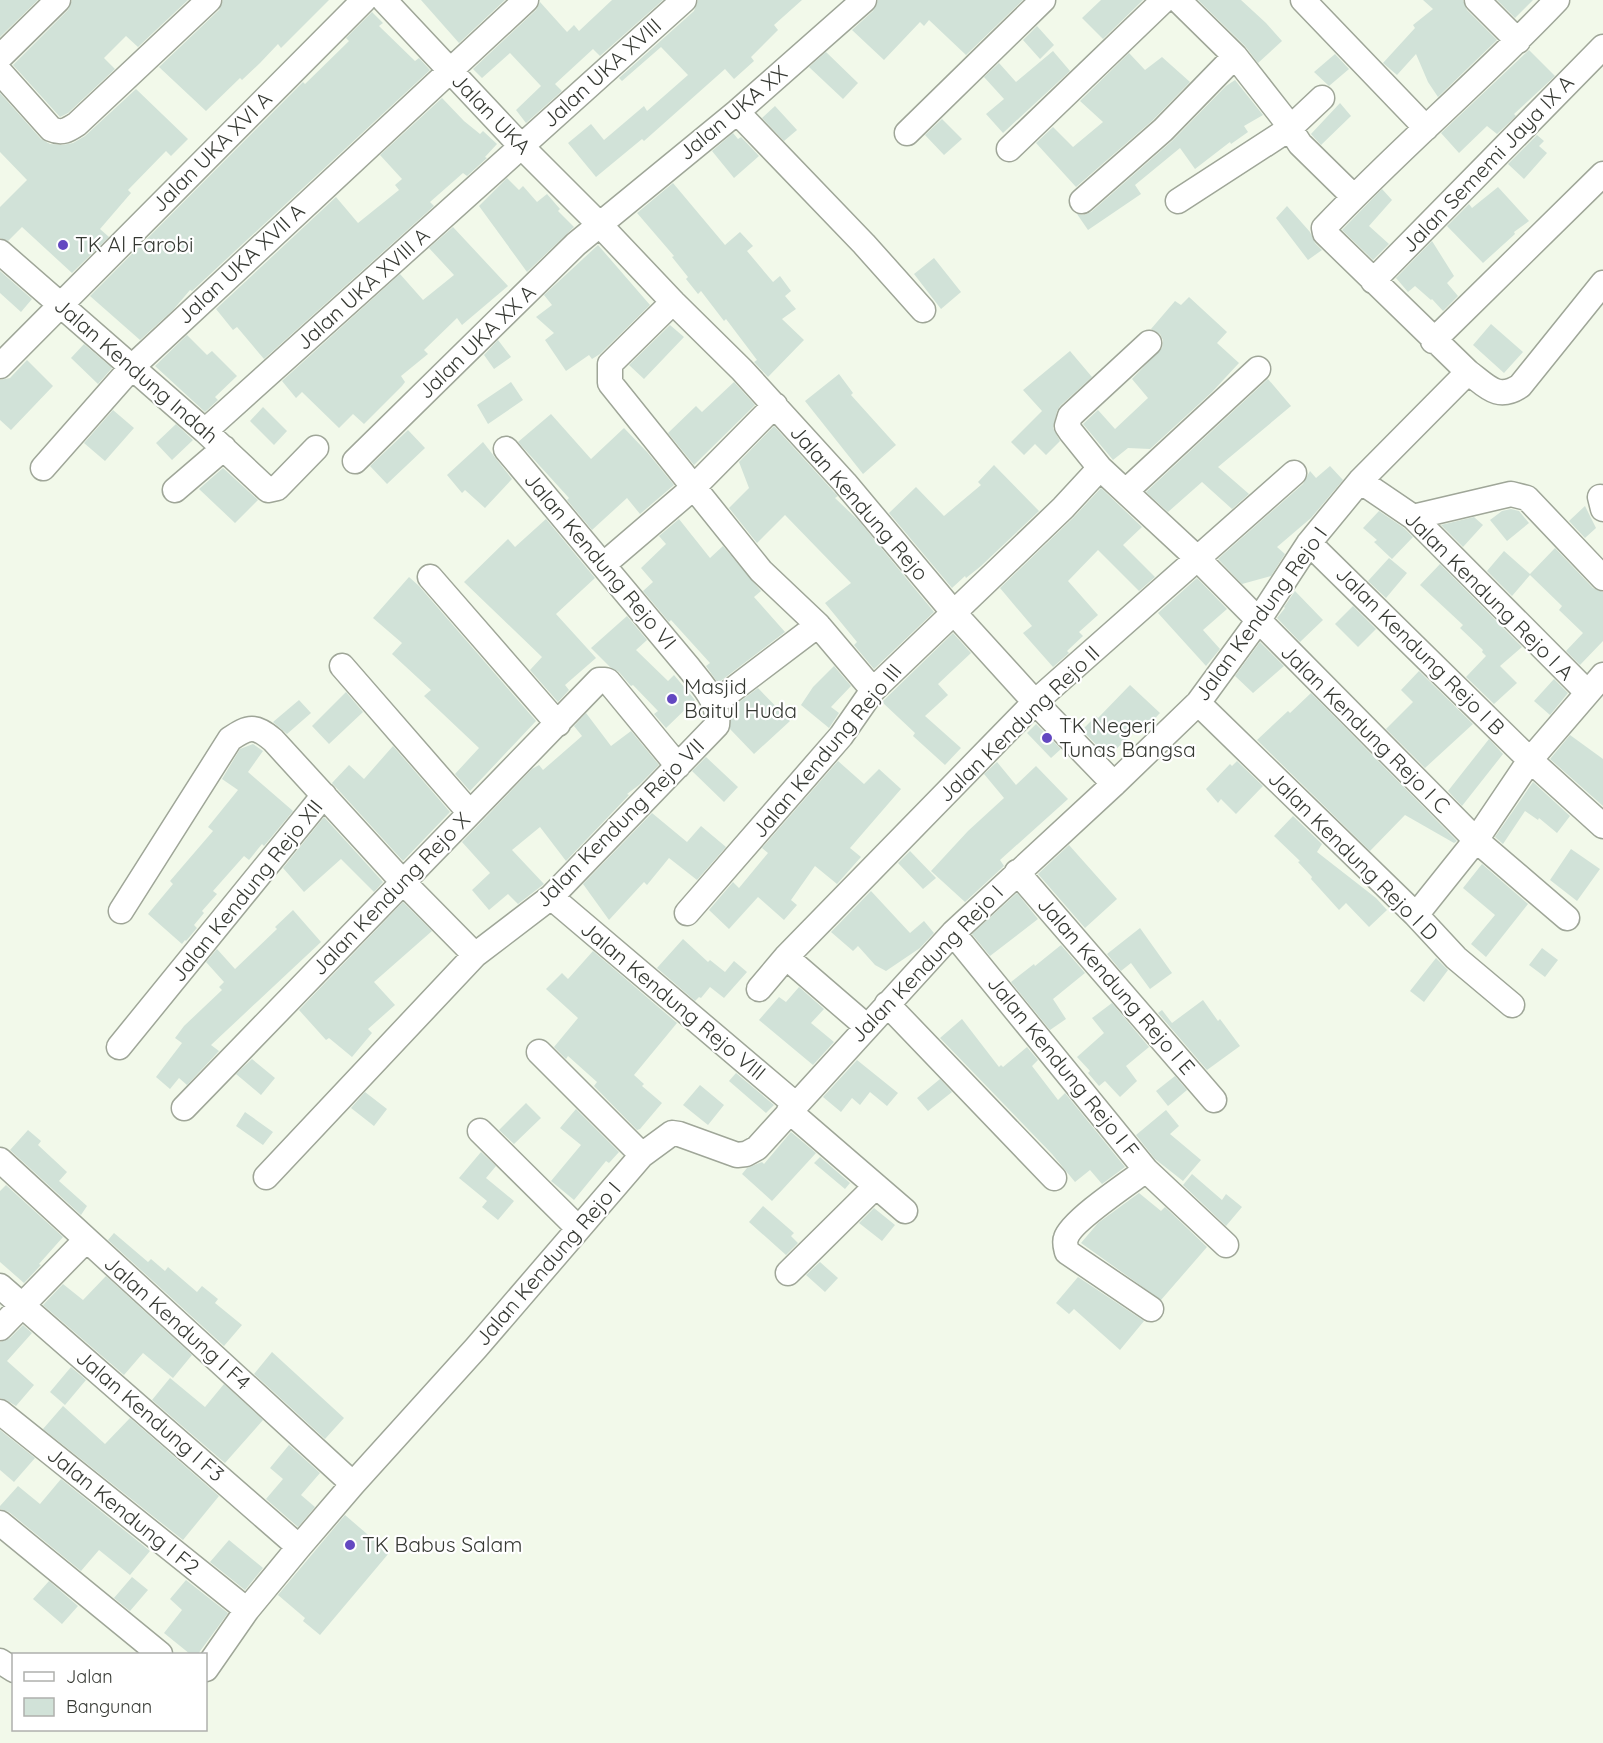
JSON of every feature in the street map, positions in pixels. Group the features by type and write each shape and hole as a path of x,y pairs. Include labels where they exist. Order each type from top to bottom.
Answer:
{"street":[{"path":"0,57 58,0"},
{"path":"0,72 51,129 58,132 65,131 77,124 208,0"},
{"name":"Jalan UKA XVI A","path":"0,366 364,0"},
{"name":"Jalan UKA","path":"384,0 520,146 600,225"},
{"name":"Jalan UKA XVII A","path":"43,468 132,367 526,0"},
{"name":"Jalan UKA XVIII","path":"520,146 684,0"},
{"name":"Jalan UKA XX","path":"600,225 737,112 864,0"},
{"path":"907,133 1043,0"},
{"path":"1009,149 1164,0"},
{"path":"1178,0 1235,56 1300,144 1354,196"},
{"path":"1303,0 1426,128"},
{"path":"1478,0 1518,41"},
{"path":"1557,0 1518,41 1354,196 1324,228 1324,231 1433,341 1468,372 1497,393 1510,393 1520,386 1603,283"},
{"name":"Jalan Sememi Jaya IX A","path":"1373,281 1603,47"},
{"path":"1082,201 1163,130 1235,56"},
{"path":"1178,201 1285,122 1322,98"},
{"path":"737,112 864,244 923,310"},
{"name":"Jalan UKA XVIII A","path":"205,431 520,146"},
{"path":"1433,341 1603,174"},
{"name":"Jalan Kendung Rejo","path":"600,225 775,405 845,483 954,613 1114,784"},
{"name":"Jalan UKA XX A","path":"355,461 576,244 600,225"},
{"name":"Jalan Kendung Indah","path":"0,252 205,431 268,490 277,488 316,448"},
{"path":"673,302 610,364 610,378 693,488 761,571 818,625 873,690"},
{"name":"Jalan Kendung Rejo I C","path":"1149,343 1070,416 1067,426 1100,468 1198,559 1476,840 1567,918"},
{"path":"1126,491 1258,369"},
{"name":"Jalan Kendung Rejo I","path":"207,1668 247,1610 298,1547 476,1348 642,1155 672,1134 679,1134 737,1155 746,1154 757,1148 953,933 1198,703 1258,621 1309,543 1360,481 1468,372"},
{"path":"603,566 693,488 775,405"},
{"path":"175,490 224,448"},
{"name":"Jalan Kendung Rejo VI","path":"506,449 689,668 715,703"},
{"name":"Jalan Kendung Rejo III","path":"687,913 841,736 873,690 1063,508 1100,468"},
{"name":"Jalan Kendung Rejo II","path":"759,989 786,957 1035,702 1294,473"},
{"name":"Jalan Kendung Rejo I A","path":"1360,481 1413,517 1595,684"},
{"path":"1413,517 1512,494 1527,498 1603,578"},
{"name":"Jalan Kendung Rejo I B","path":"1309,543 1530,760 1603,826"},
{"path":"429,577 558,724"},
{"path":"715,703 818,625"},
{"path":"342,666 470,813"},
{"name":"Jalan Kendung Rejo X","path":"184,1108 599,680 608,681 678,766"},
{"path":"1416,915 1476,840 1530,760 1595,684"},
{"name":"Jalan Kendung Rejo VII","path":"266,1177 476,955 552,897 717,725 719,714 715,703"},
{"name":"Jalan Kendung Rejo I D","path":"1198,703 1416,915 1456,958 1512,1005"},
{"path":"121,911 230,739 243,730 252,728 262,730 324,795"},
{"name":"Jalan Kendung Rejo XII","path":"119,1047 324,795 402,881 476,955"},
{"name":"Jalan Kendung Rejo I E","path":"1017,872 1214,1100"},
{"name":"Jalan Kendung Rejo VIII","path":"552,897 792,1108 905,1211"},
{"name":"Jalan Kendung Rejo I F","path":"953,933 1146,1170 1076,1223 1066,1237 1065,1244 1067,1252 1151,1309"},
{"path":"786,957 866,1026"},
{"path":"887,1004 1054,1178"},
{"path":"539,1052 642,1155"},
{"path":"480,1131 578,1228"},
{"name":"Jalan Kendung I F4","path":"0,1162 353,1484"},
{"path":"1146,1170 1226,1245"},
{"path":"788,1273 876,1186"},
{"path":"0,1328 86,1240"},
{"name":"Jalan Kendung I F3","path":"0,1286 298,1547"},
{"name":"Jalan Kendung I F2","path":"0,1412 247,1610"},
{"path":"0,1523 159,1653"}],"building":[{"path":"0,0 38,0 0,37"},
{"path":"72,0 188,0 138,47 126,36 104,58 115,69 68,113 60,117 13,65 68,10"},
{"path":"223,0 329,0 281,48 278,44 242,80 240,78 206,111 159,67 219,10"},
{"path":"421,0 505,0 459,43"},
{"path":"612,0 663,0 600,56 593,49 555,84 562,91 526,123 516,110 541,86 510,53 482,78 473,69 536,10 540,2 567,32 574,25 579,31"},
{"path":"698,0 802,0 774,25 778,30 751,57 754,61 734,79 725,69 644,141 642,139 596,177 568,143 591,124 604,140 644,106 647,111 688,75 661,47 622,81 619,78 694,11"},
{"path":"878,0 1023,0 966,55 929,20 924,26 920,22 884,60 852,30 873,11"},
{"path":"1101,0 1143,0 1103,39 1082,18"},
{"path":"1198,0 1241,0 1282,41 1258,63 1245,46"},
{"path":"1423,0 1463,0 1467,10 1497,40 1438,97 1428,82 1416,54 1397,75 1383,63 1415,28 1413,25 1433,9"},
{"path":"1497,0 1533,0 1515,18"},
{"path":"372,12 383,23 379,26 415,61 419,58 430,70 192,291 190,290 173,310 140,340 90,296 303,82 305,84 349,41 346,38"},
{"path":"1037,26 1054,45 1040,59 1023,40"},
{"path":"1529,50 1555,76 1514,114 1516,116 1497,134 1487,126 1459,153 1441,133"},
{"path":"1053,51 1070,71 1003,133 986,114 1004,99 984,77 999,63 1016,82"},
{"path":"826,52 858,83 843,99 809,67"},
{"path":"1129,53 1145,70 1162,57 1190,82 1153,120 1076,187 1036,143 1053,127 1073,147 1103,122 1080,101"},
{"path":"1335,54 1349,69 1329,86 1314,72"},
{"path":"1235,80 1263,115 1244,126 1248,132 1231,144 1230,142 1195,169 1180,148 1135,185 1141,194 1088,230 1077,214 1084,215 1091,212 1172,141 1226,86"},
{"path":"136,89 188,139 171,156 166,151 128,190 131,193 100,229 109,237 72,273 22,227 8,241 0,238 0,207 27,180 0,152 0,93 41,139 50,144 62,145 73,143 85,136"},
{"path":"442,98 464,121 480,134 483,131 497,144 485,157 487,158 467,176 463,173 430,202 434,206 264,359 237,327 233,330 216,309 336,197 358,223 399,190 395,185 402,179 380,155"},
{"path":"1340,103 1351,116 1321,145 1311,134"},
{"path":"775,106 797,130 784,141 762,118"},
{"path":"942,119 962,139 944,155 925,135"},
{"path":"733,133 738,139 741,137 759,156 734,178 712,151"},
{"path":"1537,135 1544,141 1539,146 1547,153 1524,179 1508,164"},
{"path":"507,178 519,190 523,186 537,202 547,194 560,209 558,211 574,227 527,272 479,206"},
{"path":"673,183 725,245 740,232 753,246 747,251 773,282 780,276 791,291 785,296 796,309 782,319 804,340 768,377 754,362 757,360 726,319 724,321 701,291 698,294 672,257 674,256 637,213"},
{"path":"1498,187 1529,221 1514,232 1515,234 1483,263 1447,226 1469,204 1472,208"},
{"path":"1382,189 1392,200 1369,226 1389,244 1373,260 1342,230"},
{"path":"1287,206 1310,232 1315,243 1322,250 1308,260 1276,218"},
{"path":"453,227 508,286 462,325 457,318 424,350 428,354 401,376 405,382 402,386 364,424 353,414 339,428 302,392 296,398 282,381 400,274 423,300 454,275 429,248"},
{"path":"1432,241 1454,276 1447,283 1458,296 1443,311 1415,286 1408,292 1396,278"},
{"path":"598,245 650,305 600,354 592,359 589,355 566,371 545,340 554,333 536,317 552,305 544,295"},
{"path":"934,258 961,292 941,309 914,274"},
{"path":"0,271 32,299 21,312 0,293"},
{"path":"1189,297 1227,332 1217,343 1239,363 1212,392 1150,449 1128,448 1113,460 1083,424 1098,410 1115,429 1148,398 1132,379 1162,348 1163,340 1160,334 1151,329 1175,301 1181,305"},
{"path":"1491,324 1523,352 1504,373 1473,345"},
{"path":"670,325 684,337 644,379 629,365"},
{"path":"187,335 207,355 212,351 237,376 215,397 218,400 205,412 155,366"},
{"path":"498,340 511,357 494,369 484,355"},
{"path":"84,344 112,368 98,384 71,358"},
{"path":"1070,351 1092,377 1057,411 1053,428 1060,441 1046,455 1035,444 1024,455 1011,442 1042,411 1023,390"},
{"path":"27,360 53,386 11,430 0,420 0,380 10,378"},
{"path":"839,374 853,393 851,395 896,445 863,474 805,401"},
{"path":"1268,379 1291,406 1218,467 1249,494 1232,509 1202,482 1168,512 1146,492"},
{"path":"511,382 523,400 488,424 477,405"},
{"path":"734,382 755,405 694,465 668,433 696,406 702,412"},
{"path":"263,407 287,431 274,445 250,421"},
{"path":"113,410 134,428 105,461 84,443"},
{"path":"551,414 591,459 624,428 674,485 640,514 627,498 592,530 567,500 569,498 518,442"},
{"path":"176,424 193,440 172,460 156,443"},
{"path":"774,426 838,496 835,498 859,521 934,612 874,669 854,645 857,642 825,603 851,583 785,515 757,543 729,508 749,488 739,462"},
{"path":"408,430 425,448 387,484 370,466"},
{"path":"483,442 512,479 485,508 465,490 462,493 447,475"},
{"path":"994,465 1039,511 981,566 952,588 889,513 916,487 944,516 981,485 978,482"},
{"path":"1330,466 1343,480 1311,518 1277,547 1285,554 1271,576 1242,584 1218,559 1303,484 1310,471 1316,478"},
{"path":"223,468 258,500 235,523 199,489"},
{"path":"1101,488 1142,527 1123,545 1155,577 1139,591 1098,550 1068,581 1098,615 1079,632 1083,636 1053,667 1023,633 1032,626 1000,588"},
{"path":"1585,506 1596,528 1585,538 1569,521"},
{"path":"1511,509 1519,511 1529,523 1507,541 1490,520 1502,511"},
{"path":"1379,511 1413,537 1392,559 1374,542 1377,540 1363,528"},
{"path":"1474,517 1483,525 1463,547 1441,525"},
{"path":"546,519 595,578 556,614 596,658 565,685 569,690 558,702 530,670 542,657 464,582 508,539 515,547"},
{"path":"679,519 710,558 723,546 761,591 754,597 785,632 718,683 706,666 710,663 671,620 669,622 643,591 653,582 641,568 666,544 659,536"},
{"path":"1555,548 1593,588 1603,592 1603,641 1580,665 1566,651 1583,633 1559,610 1562,606 1530,575 1512,596 1487,571 1504,551 1530,574"},
{"path":"1389,558 1407,573 1386,598 1368,581"},
{"path":"1440,564 1522,647 1500,666 1517,683 1494,704 1466,677 1486,656 1483,650 1460,628 1463,625 1420,585"},
{"path":"409,577 536,721 470,791 455,774 479,748 424,696 431,690 392,654 402,643 373,618"},
{"path":"1197,578 1227,609 1203,630 1220,649 1206,666 1158,613"},
{"path":"1295,591 1323,620 1300,642 1277,618"},
{"path":"1353,606 1376,629 1358,647 1335,624"},
{"path":"627,616 647,640 636,650 668,681 674,675 695,700 666,728 654,714 658,711 633,685 631,686 619,672 610,667 591,648"},
{"path":"953,633 971,653 938,684 948,695 925,716 961,748 945,765 913,736 915,733 882,702"},
{"path":"1260,642 1284,666 1253,693 1235,676"},
{"path":"834,666 851,686 831,707 839,713 829,728 801,705 813,687"},
{"path":"1419,671 1473,724 1425,768 1386,729 1413,702 1401,690"},
{"path":"1554,679 1568,693 1550,715 1534,701"},
{"path":"1130,685 1160,713 1145,729 1141,725 1108,757 1082,730 1096,716 1098,718"},
{"path":"758,688 790,721 754,754 730,729 730,709"},
{"path":"346,692 363,712 329,744 312,726"},
{"path":"1311,693 1457,841 1454,843 1405,815 1370,851 1257,740"},
{"path":"299,700 311,713 287,734 273,722"},
{"path":"586,713 611,746 631,731 659,765 627,794 629,795 566,861 540,827 512,850 544,884 518,904 508,894 489,910 472,890 490,873 462,842 532,769 539,765 543,770 582,736 574,726"},
{"name":"TK Negeri Tunas Bangsa","path":"1036,724 1061,749 1051,758 1027,733"},
{"path":"1570,735 1603,759 1603,806 1550,759"},
{"path":"1489,739 1503,754 1462,806 1448,791"},
{"path":"253,744 263,751 248,772 293,811 264,846 262,844 249,860 244,856 213,891 217,894 202,911 204,913 194,925 197,928 182,944 148,914 173,884 170,881 213,831 208,827 238,790 222,779 240,749"},
{"path":"393,746 450,812 403,861 332,783 349,765 364,779"},
{"path":"706,757 738,787 724,802 692,771"},
{"path":"838,761 864,784 879,769 901,789 850,848 861,857 837,884 815,866 791,900 797,905 784,920 758,897 729,929 709,910 733,882 739,888 768,853 762,848"},
{"path":"1237,761 1263,786 1236,814 1221,799 1218,803 1206,789 1230,764 1232,766"},
{"path":"997,762 1016,785 1036,766 1068,799 1000,860 1004,866 965,902 931,871 968,831 1004,798 984,774"},
{"path":"1533,782 1570,816 1557,833 1539,818 1538,820 1525,811 1503,844 1495,837"},
{"path":"652,813 687,842 701,826 726,847 697,880 669,858 647,885 644,882 609,920 583,884"},
{"path":"1293,816 1322,844 1317,852 1376,898 1387,910 1369,927 1346,903 1339,910 1311,879 1312,877 1298,862 1300,861 1274,836"},
{"path":"324,817 383,882 374,892 341,859 304,892 283,868"},
{"path":"1069,845 1117,899 1085,928 1038,874"},
{"path":"1571,849 1600,869 1577,901 1550,880"},
{"path":"910,851 936,878 923,889 898,863"},
{"path":"1482,864 1528,904 1486,957 1471,944 1495,915 1463,888"},
{"path":"871,891 910,933 924,921 934,933 920,948 886,971 875,965 858,946 853,951 831,932"},
{"path":"1017,893 1038,919 990,956 972,934"},
{"path":"403,902 432,931 374,982 395,1005 368,1029 372,1033 352,1057 329,1038 326,1040 299,1010"},
{"path":"293,910 321,942 211,1045 219,1051 187,1085 179,1078 170,1089 156,1077 182,1043 175,1038 184,1026 222,990 219,987 224,982 206,962 217,949 235,969 277,929 275,927"},
{"path":"1140,928 1172,973 1150,989 1131,963 1121,971 1107,954"},
{"path":"683,939 708,962 710,960 725,972 734,961 747,972 724,998 710,987 701,998 695,1001 657,968"},
{"path":"1061,945 1085,973 1053,999 1066,1019 1050,1030 1011,982"},
{"path":"1542,948 1558,960 1545,977 1529,965"},
{"path":"593,951 677,1023 634,1075 644,1084 642,1086 662,1103 637,1130 594,1086 597,1082 568,1056 566,1059 554,1047 578,1018 546,989 562,973 568,979"},
{"path":"1436,958 1448,970 1424,1002 1410,991"},
{"path":"799,987 824,1009 811,1023 834,1042 813,1065 759,1020 779,997 786,1002"},
{"path":"1203,1000 1240,1046 1207,1070 1158,1013 1162,1010 1172,1023"},
{"path":"1112,1003 1149,1047 1126,1066 1137,1081 1120,1097 1105,1081 1099,1086 1088,1073 1090,1071 1077,1057 1104,1033 1092,1018"},
{"path":"962,1019 999,1067 1001,1065 1003,1067 1027,1047 1038,1060 1032,1066 1058,1100 1065,1093 1125,1167 1102,1184 1090,1170 1075,1182 1052,1154 940,1038"},
{"path":"252,1059 275,1078 261,1095 236,1074"},
{"path":"857,1060 898,1093 887,1106 870,1092 860,1105 852,1098 841,1112 823,1097"},
{"path":"736,1073 774,1105 766,1113 729,1081"},
{"path":"1175,1076 1187,1090 1168,1106 1156,1091"},
{"path":"940,1079 952,1092 928,1111 917,1098"},
{"path":"700,1085 724,1105 708,1125 683,1105"},
{"path":"365,1092 387,1109 374,1126 351,1108"},
{"path":"526,1103 541,1118 514,1144 499,1130"},
{"path":"576,1109 619,1152 609,1163 606,1161 574,1200 551,1181 581,1145 560,1128"},
{"path":"1166,1110 1179,1126 1170,1134 1201,1160 1183,1181 1155,1159 1136,1135"},
{"path":"245,1112 273,1132 263,1145 236,1126"},
{"path":"28,1130 41,1141 38,1145 67,1172 59,1181 87,1206 81,1215 10,1150"},
{"path":"791,1132 816,1153 772,1201 742,1174 747,1168 762,1162 764,1164"},
{"path":"481,1152 496,1166 486,1178 514,1201 498,1220 482,1207 487,1201 459,1178"},
{"path":"820,1157 850,1183 845,1189 814,1163"},
{"path":"1192,1174 1222,1200 1226,1194 1242,1207 1226,1226 1183,1185"},
{"path":"6,1185 63,1237 24,1283 0,1262 0,1191"},
{"path":"1139,1193 1161,1211 1165,1207 1207,1247 1161,1300 1081,1243 1098,1223"},
{"path":"763,1206 794,1233 791,1236 798,1243 786,1255 749,1222"},
{"path":"874,1208 895,1225 882,1241 859,1223"},
{"path":"114,1233 148,1262 151,1259 165,1271 168,1267 197,1292 202,1286 218,1299 215,1303 242,1325 224,1346 108,1240"},
{"path":"820,1262 838,1278 825,1292 806,1275"},
{"path":"106,1276 192,1355 173,1378 143,1353 124,1375 43,1305 63,1284 83,1300"},
{"path":"1078,1277 1144,1321 1120,1350 1074,1309 1069,1314 1056,1303"},
{"path":"23,1325 32,1333 7,1361 34,1385 16,1406 0,1398 0,1342 10,1338"},
{"path":"272,1352 344,1418 325,1439 254,1374"},
{"path":"71,1367 86,1380 65,1405 50,1392"},
{"path":"170,1378 205,1407 224,1384 263,1420 225,1463 152,1400"},
{"path":"63,1406 105,1444 130,1418 219,1496 183,1540 43,1429"},
{"path":"0,1430 35,1458 14,1482 0,1470"},
{"path":"289,1445 320,1473 301,1495 315,1507 298,1527 266,1499 283,1479 270,1468"},
{"path":"61,1479 150,1551 130,1575 99,1550 81,1571 9,1512 0,1509 0,1506 18,1486 40,1504"},
{"path":"345,1515 389,1553 320,1635 303,1621 305,1618 278,1595"},
{"path":"229,1540 263,1568 245,1590 210,1562"},
{"path":"132,1577 148,1590 130,1611 114,1598"},
{"path":"186,1580 228,1613 199,1653 189,1653 164,1633 182,1610 170,1599"},
{"path":"49,1581 78,1606 62,1624 33,1599"}],"place":[{"name":"TK Al Farobi","path":"63,245"},
{"name":"Masjid Baitul Huda","path":"672,699"},
{"name":"TK Negeri Tunas Bangsa","path":"1047,738"},
{"name":"TK Babus Salam","path":"350,1545"}]}
